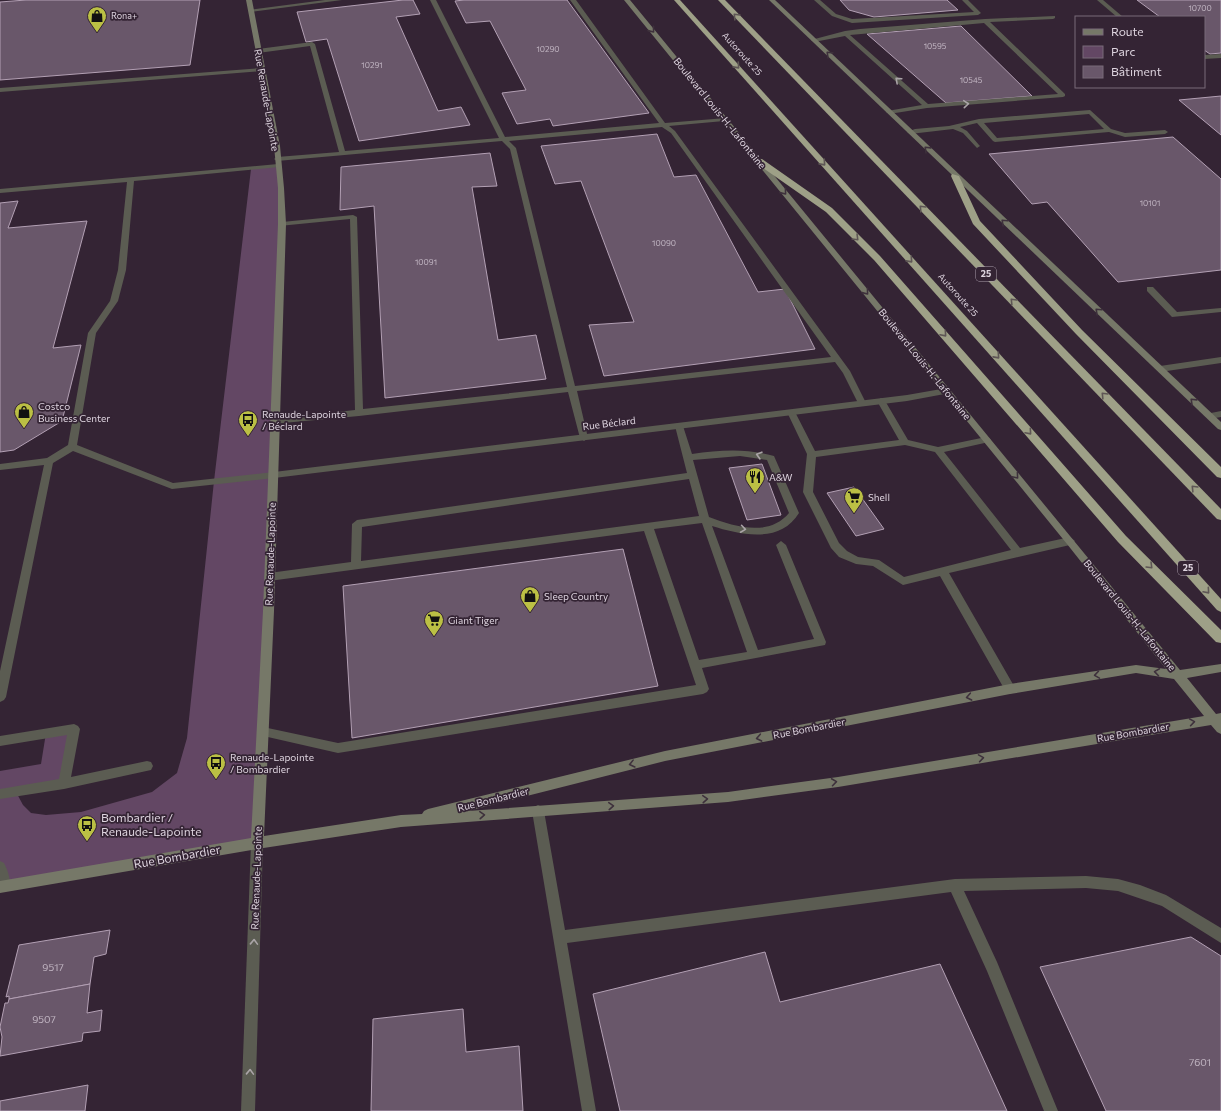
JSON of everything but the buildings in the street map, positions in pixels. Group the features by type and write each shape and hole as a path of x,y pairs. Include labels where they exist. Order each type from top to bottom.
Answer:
{"highway":[{"name":"Autoroute 25","path":"677,0 1221,607"},
{"name":"25","path":"721,0 1221,516"},
{"path":"759,161 829,210 876,258 1122,539 1221,638"},
{"path":"955,176 976,222 1079,332 1221,474"}],"street":[{"name":"Rue Renaude-Lapointe","path":"248,1111 257,843 274,475 282,224 281,188 277,146 261,70 249,0"},
{"path":"251,10 339,0"},
{"path":"433,0 503,139 513,148 584,438"},
{"path":"573,0 664,125 673,132 837,359 847,373 862,403"},
{"name":"Boulevard Louis-H.-Lafontaine","path":"627,0 1070,541 1177,675 1217,718 1221,729"},
{"path":"772,0 1221,428"},
{"path":"817,0 837,17 857,22 978,13 965,0"},
{"path":"1100,0 1119,16"},
{"path":"814,40 845,33 1054,16"},
{"path":"889,112 927,106 1063,95 985,21"},
{"path":"845,33 927,106"},
{"path":"258,51 312,44 342,152"},
{"path":"1205,57 1221,56"},
{"path":"0,90 261,70"},
{"path":"910,132 954,127 965,123 979,121 1090,112 1109,130"},
{"path":"0,191 278,163 342,152 724,119"},
{"path":"979,121 995,140 1109,130 1125,135 1165,132"},
{"path":"954,127 965,132 977,146"},
{"path":"0,467 49,461 72,447 92,333 114,301 122,270 131,179"},
{"path":"282,224 353,217 359,413"},
{"path":"1150,289 1175,315 1221,310"},
{"path":"275,422 837,359"},
{"path":"1160,369 1221,360"},
{"name":"Rue Béclard","path":"72,447 172,486 584,438 947,392"},
{"path":"880,401 905,442"},
{"path":"791,412 812,454 808,492 834,545 842,554 856,560 875,563 903,581 1018,552 1070,541"},
{"path":"1209,416 1221,414"},
{"path":"679,426 705,519 754,655"},
{"path":"812,454 905,442 938,450 986,440"},
{"path":"938,450 1018,552"},
{"path":"269,577 705,519 723,527 753,531 776,529 790,521 794,513 771,458 755,453 731,453 688,458"},
{"path":"0,697 49,461"},
{"path":"356,566 357,524 693,475"},
{"path":"263,732 338,748 703,689 648,527"},
{"path":"695,665 821,642 781,545"},
{"path":"943,572 1010,689"},
{"name":"Rue Bombardier","path":"401,821 665,756 1010,689 1136,669 1177,675 1216,669"},
{"name":"Rue Bombardier","path":"2,887 257,843 401,821 728,797 838,782 1217,718"},
{"path":"0,741 74,729 64,784"},
{"path":"0,794 64,784 147,766"},
{"path":"538,811 589,1111"},
{"path":"0,868 2,887"},
{"path":"560,937 955,885 1086,882 1118,885 1140,891 1166,901 1221,936"},
{"path":"955,885 992,967 1051,1111"}],"green space":[{"path":"278,166 282,224 257,843 4,886 0,867 0,771 41,764 46,733 74,729 64,784 16,792 23,805 31,813 46,815 81,812 152,792 177,773 187,738 214,481 251,169"}],"place":[{"name":"Rona+","path":"97,33"},
{"name":"Costco Business Center","path":"24,429"},
{"name":"Renaude-Lapointe / Béclard","path":"248,437"},
{"name":"A&W","path":"755,494"},
{"name":"Shell","path":"854,514"},
{"name":"Sleep Country","path":"530,613"},
{"name":"Giant Tiger","path":"434,637"},
{"name":"Renaude-Lapointe / Bombardier","path":"216,780"},
{"name":"Bombardier / Renaude-Lapointe","path":"87,842"}]}
